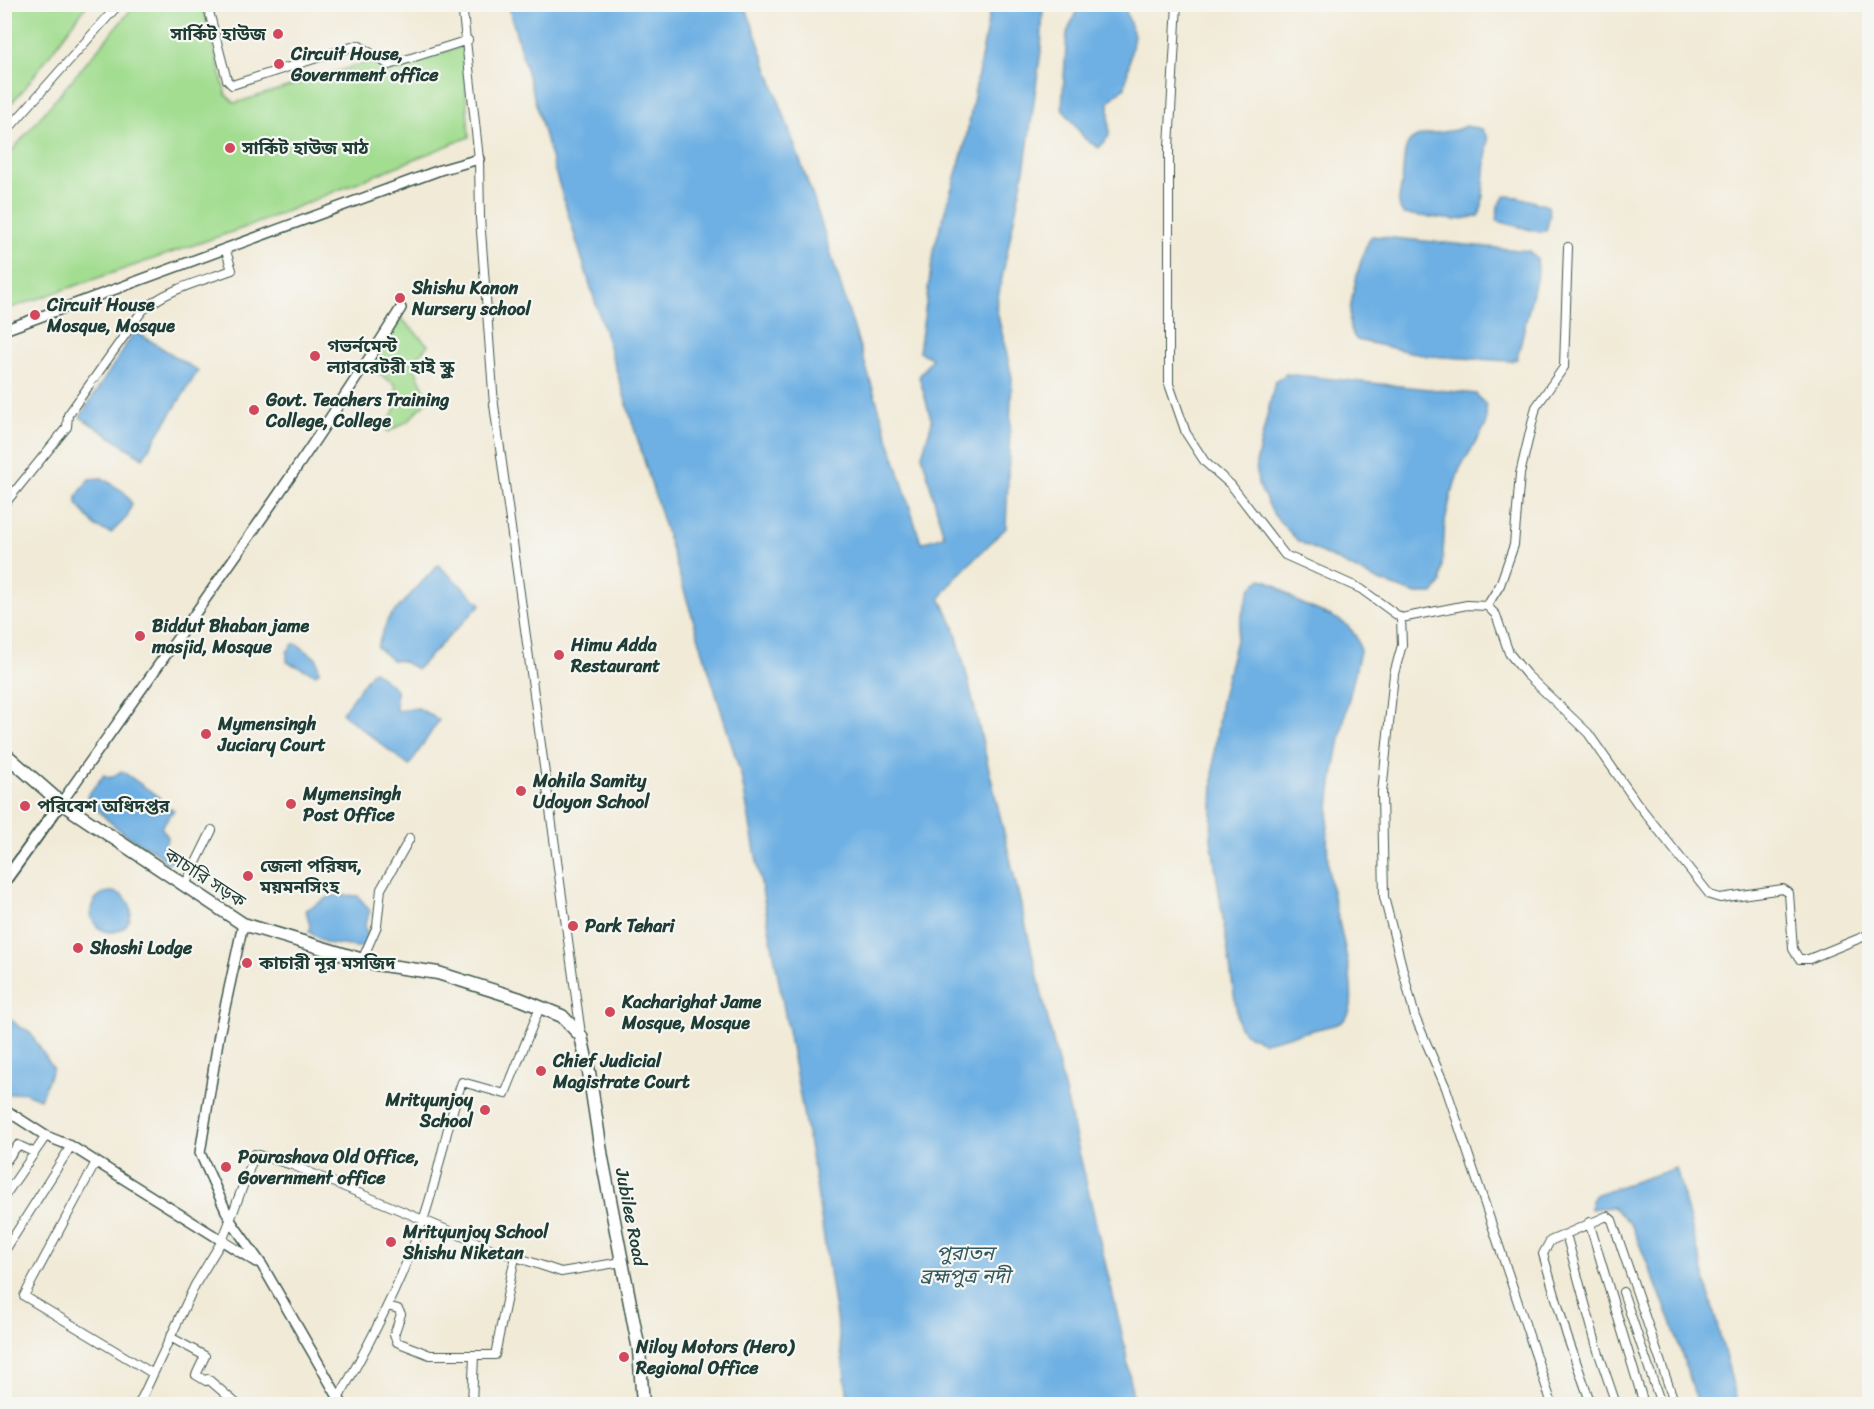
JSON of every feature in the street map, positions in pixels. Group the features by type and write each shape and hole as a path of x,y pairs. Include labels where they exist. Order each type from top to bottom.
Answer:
{"main road":[{"name":"কাচারি সড়ক","path":"4,753 61,803 184,887 243,924 362,960 438,973 562,1016 581,1036"},
{"path":"4,882 61,803"},
{"name":"Jubilee Road","path":"581,1036 639,1350 643,1404"}],"street":[{"path":"4,134 118,4"},
{"path":"207,4 227,80 232,85 358,45 389,65 468,39"},
{"path":"462,4 468,39 479,159 480,218 494,405 581,1036"},
{"path":"1177,4 1169,147 1167,304 1169,384 1183,423 1205,462 1231,485 1285,555 1361,589 1401,618 1467,605 1487,606 1496,615 1509,653 1526,674 1588,733 1637,803 1713,897 1783,889 1787,891 1791,905 1793,949 1801,960 1869,934"},
{"path":"4,330 440,170 479,159"},
{"path":"1487,606 1497,591 1514,545 1520,474 1536,407 1564,367 1568,247"},
{"path":"4,499 7,501 67,427 68,415 142,311 164,296 232,270 225,248"},
{"path":"61,803 266,513 351,388 401,308"},
{"path":"1401,618 1402,645 1394,674 1382,793 1384,897 1415,1017 1446,1088 1552,1404"},
{"path":"184,887 212,830"},
{"path":"362,960 377,926 381,888 410,838"},
{"path":"243,924 219,1035 200,1153 230,1220 262,1265 341,1400"},
{"path":"341,1400 379,1327 423,1221 449,1117 462,1082 505,1094 540,1007"},
{"path":"4,1109 46,1136 71,1146 262,1265"},
{"path":"4,1197 46,1136"},
{"path":"4,1164 18,1145 33,1152"},
{"path":"4,1252 71,1146"},
{"path":"139,1404 195,1285 223,1239 255,1154 292,1165 423,1221 515,1257 561,1272 622,1262"},
{"path":"96,1162 24,1296 152,1373"},
{"path":"1591,1404 1567,1336 1544,1254 1550,1241 1607,1216 1612,1220 1675,1404"},
{"path":"1589,1222 1644,1404"},
{"path":"1566,1234 1598,1351 1616,1404"},
{"path":"388,1306 398,1310 401,1314 394,1335 397,1342 430,1355 495,1355 515,1257"},
{"path":"1623,1292 1661,1404"},
{"path":"170,1337 206,1356 196,1375 207,1381 208,1379 237,1404"},
{"path":"472,1404 474,1355"}],"green space":[{"path":"5,4 87,5 24,89 5,110"},
{"name":"সার্কিট হাউজ মাঠ","path":"136,4 203,5 226,95 235,103 371,61 386,71 463,46 469,137 255,224 5,310 5,159"},
{"path":"401,318 428,345 412,363 429,399 408,421 388,432 386,428 396,406 396,385 370,368"}],"water":[{"name":"পুরাতন ব্রহ্মপুত্র নদী","path":"508,5 745,5 814,200 921,543 944,536 922,455 932,422 919,377 932,358 919,352 934,248 965,144 991,5 1043,5 1041,51 1025,165 996,307 1012,377 1006,528 955,578 940,598 954,626 967,676 1125,1347 1134,1404 849,1404 814,1172 741,775 554,168"},
{"path":"1079,5 1124,5 1134,35 1125,87 1109,101 1109,136 1099,148 1085,139 1062,108 1067,33"},
{"path":"1465,126 1482,129 1488,139 1482,206 1479,216 1456,220 1403,214 1399,199 1405,151 1408,145 1419,136"},
{"path":"1505,196 1519,197 1548,206 1550,215 1546,231 1539,232 1497,221 1498,206"},
{"path":"1372,236 1529,251 1537,259 1538,271 1517,359 1510,361 1428,356 1357,340 1350,328 1353,294 1359,267"},
{"path":"135,331 198,371 143,458 80,417"},
{"path":"1286,374 1476,394 1486,405 1486,425 1460,468 1451,495 1445,522 1441,583 1433,594 1416,594 1379,581 1298,541 1274,515 1258,484 1256,463 1275,382"},
{"path":"102,478 124,492 132,504 127,517 111,533 96,527 77,504 77,496 89,479"},
{"path":"438,565 481,604 417,669 402,661 392,660 377,647 388,619"},
{"path":"1261,579 1276,585 1297,601 1345,624 1357,639 1360,651 1330,795 1327,853 1330,881 1349,970 1351,1004 1347,1017 1334,1025 1264,1042 1249,1036 1239,1027 1211,838 1214,754 1221,701 1244,607 1251,588"},
{"path":"293,644 297,644 317,659 319,672 315,674 287,662 287,652"},
{"path":"373,670 396,689 396,711 418,708 439,720 409,766 342,713"},
{"path":"122,771 160,798 162,805 174,810 161,827 168,837 163,849 178,860 166,863 156,852 109,821 87,796 104,775 110,778"},
{"path":"111,892 119,893 125,898 130,904 130,920 125,926 119,931 111,932 103,931 97,926 92,920 91,912 92,904 97,898 103,893"},
{"path":"331,896 358,896 370,911 365,925 368,941 365,948 326,943 309,932 310,926 306,910"},
{"path":"4,1012 18,1026 29,1031 53,1068 40,1099 23,1092 5,1095"},
{"path":"1676,1168 1738,1404 1698,1404 1671,1321 1631,1224 1613,1207 1591,1209 1591,1200 1597,1194"}],"place":[{"name":"সার্কিট হাউজ","path":"278,34"},
{"name":"Circuit House, Government office","path":"279,64"},
{"name":"সার্কিট হাউজ মাঠ","path":"230,148"},
{"name":"Shishu Kanon Nursery school","path":"400,298"},
{"name":"Circuit House Mosque, Mosque","path":"35,315"},
{"name":"গভর্নমেন্ট ল্যাবরেটরী হাই স্কুল","path":"315,356"},
{"name":"Govt. Teachers Training College, College","path":"254,410"},
{"name":"Biddut Bhaban jame masjid, Mosque","path":"140,636"},
{"name":"Himu Adda Restaurant","path":"559,655"},
{"name":"Mymensingh Juciary Court","path":"206,734"},
{"name":"Mohila Samity Udoyon School","path":"521,791"},
{"name":"Mymensingh Post Office","path":"291,804"},
{"name":"পরিবেশ অধিদপ্তর","path":"25,806"},
{"name":"জেলা পরিষদ, ময়মনসিংহ","path":"248,876"},
{"name":"Park Tehari","path":"573,926"},
{"name":"Shoshi Lodge","path":"78,948"},
{"name":"কাচারী নূর মসজিদ","path":"247,963"},
{"name":"Kacharighat Jame Mosque, Mosque","path":"610,1012"},
{"name":"Chief Judicial Magistrate Court","path":"541,1071"},
{"name":"Mrityunjoy School","path":"485,1110"},
{"name":"Pourashava Old Office, Government office","path":"226,1167"},
{"name":"Mrityunjoy School Shishu Niketan","path":"391,1242"},
{"name":"Niloy Motors (Hero) Regional Office","path":"624,1357"}]}
